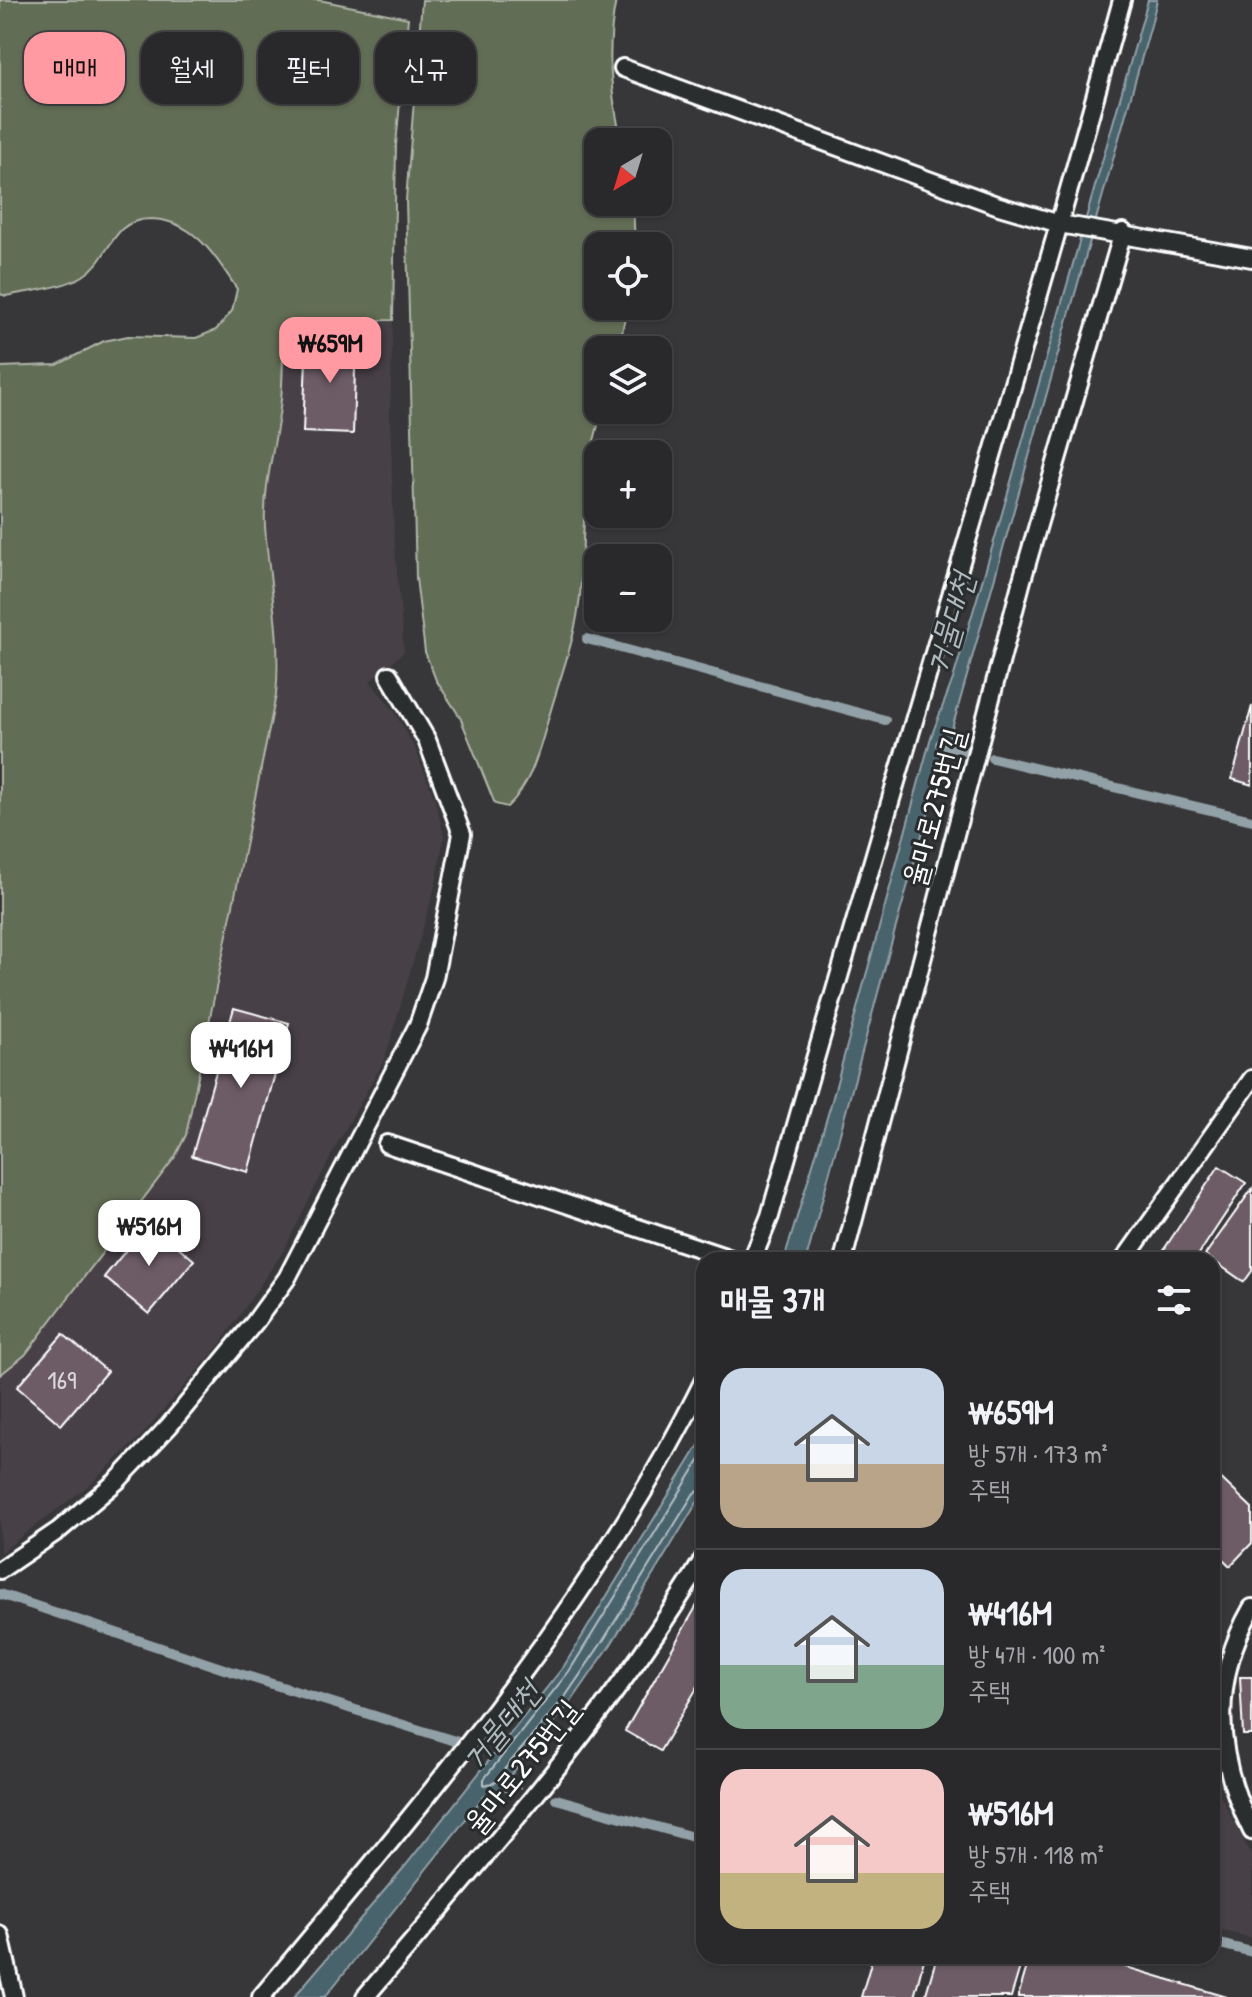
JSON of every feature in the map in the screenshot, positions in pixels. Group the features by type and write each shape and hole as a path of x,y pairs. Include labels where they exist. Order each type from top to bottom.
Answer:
{"lane":[{"path":"755,1252 770,1216 889,796 1060,224 1122,0"},
{"path":"623,68 935,185 1060,224 1123,232 1252,258"},
{"name":"율마로275번길","path":"845,1252 1022,580 1123,232"},
{"path":"0,1570 59,1530 118,1480 169,1426 255,1322 287,1278 418,1025 434,978 462,834 427,740 389,675"},
{"path":"1130,1252 1252,1079"},
{"path":"387,1144 710,1252"},
{"path":"261,1997 469,1746 540,1654 655,1469 696,1395"},
{"name":"율마로275번길","path":"365,1997 530,1804 618,1690 696,1570"},
{"path":"1252,1608 1231,1653 1221,1689 1221,1734 1233,1794 1252,1831"},
{"path":"0,1935 14,1997"}],"shaded area":[{"path":"393,320 390,414 394,535 404,652 370,681 394,711 415,748 434,797 444,835 437,879 385,1059 337,1144 284,1250 218,1347 140,1437 93,1482 0,1553 0,1375 26,1355 175,1157 186,1135 195,1102 276,695 280,661 265,524 267,476 281,400 284,338 291,321"},
{"path":"1220,1795 1252,1857 1252,1938 1220,1930"}],"green space":[{"path":"0,0 319,0 408,18 407,32 375,32 375,104 400,104 396,145 393,320 291,321 285,340 281,399 265,510 276,632 276,695 186,1135 175,1157 25,1355 0,1375 0,367 57,365 104,341 128,336 196,338 216,330 232,311 237,289 202,242 191,233 166,221 151,219 128,224 95,266 75,280 36,291 6,296 0,294"},
{"path":"422,0 616,0 611,36 611,71 619,128 584,128 584,216 634,216 634,232 584,232 584,320 624,320 622,336 584,336 584,424 599,424 594,440 584,440 584,521 575,627 533,767 507,807 495,804 460,717 436,680 425,652 416,578 406,200 414,104 476,104 476,32 419,32"}],"water":[{"path":"1148,0 1157,0 890,948 808,1252 786,1252 831,1104 931,737 953,679"},
{"path":"696,1450 696,1504 610,1646 571,1702 509,1777 520,1788 485,1795 325,1997 294,1997 406,1865 564,1666"}],"building":[{"path":"307,335 356,337 353,434 303,432"},
{"path":"1252,706 1252,785 1232,779"},
{"path":"234,1008 289,1023 248,1172 192,1156"},
{"path":"1219,1166 1246,1183 1200,1252 1162,1252"},
{"path":"1252,1189 1252,1271 1244,1282 1220,1265 1220,1252 1207,1252"},
{"path":"149,1222 194,1260 149,1314 104,1277"},
{"path":"63,1334 107,1371 61,1425 17,1387"},
{"path":"1220,1478 1252,1508 1252,1543 1230,1566 1220,1556"},
{"path":"696,1607 696,1690 660,1751 625,1731"},
{"path":"1240,1677 1252,1677 1252,1735 1243,1735"},
{"path":"871,1964 923,1964 914,1997 861,1997"},
{"path":"935,1964 1021,1964 1011,1997 925,1997"},
{"path":"1028,1964 1116,1964 1227,1997 1018,1997"}],"waterway":[{"path":"587,639 885,720"},
{"path":"940,744 964,750"},
{"path":"992,758 1252,820"},
{"name":"거물대천","path":"0,1594 227,1670 458,1742"},
{"path":"556,1799 696,1838"},
{"path":"1220,1944 1252,1952"}]}
